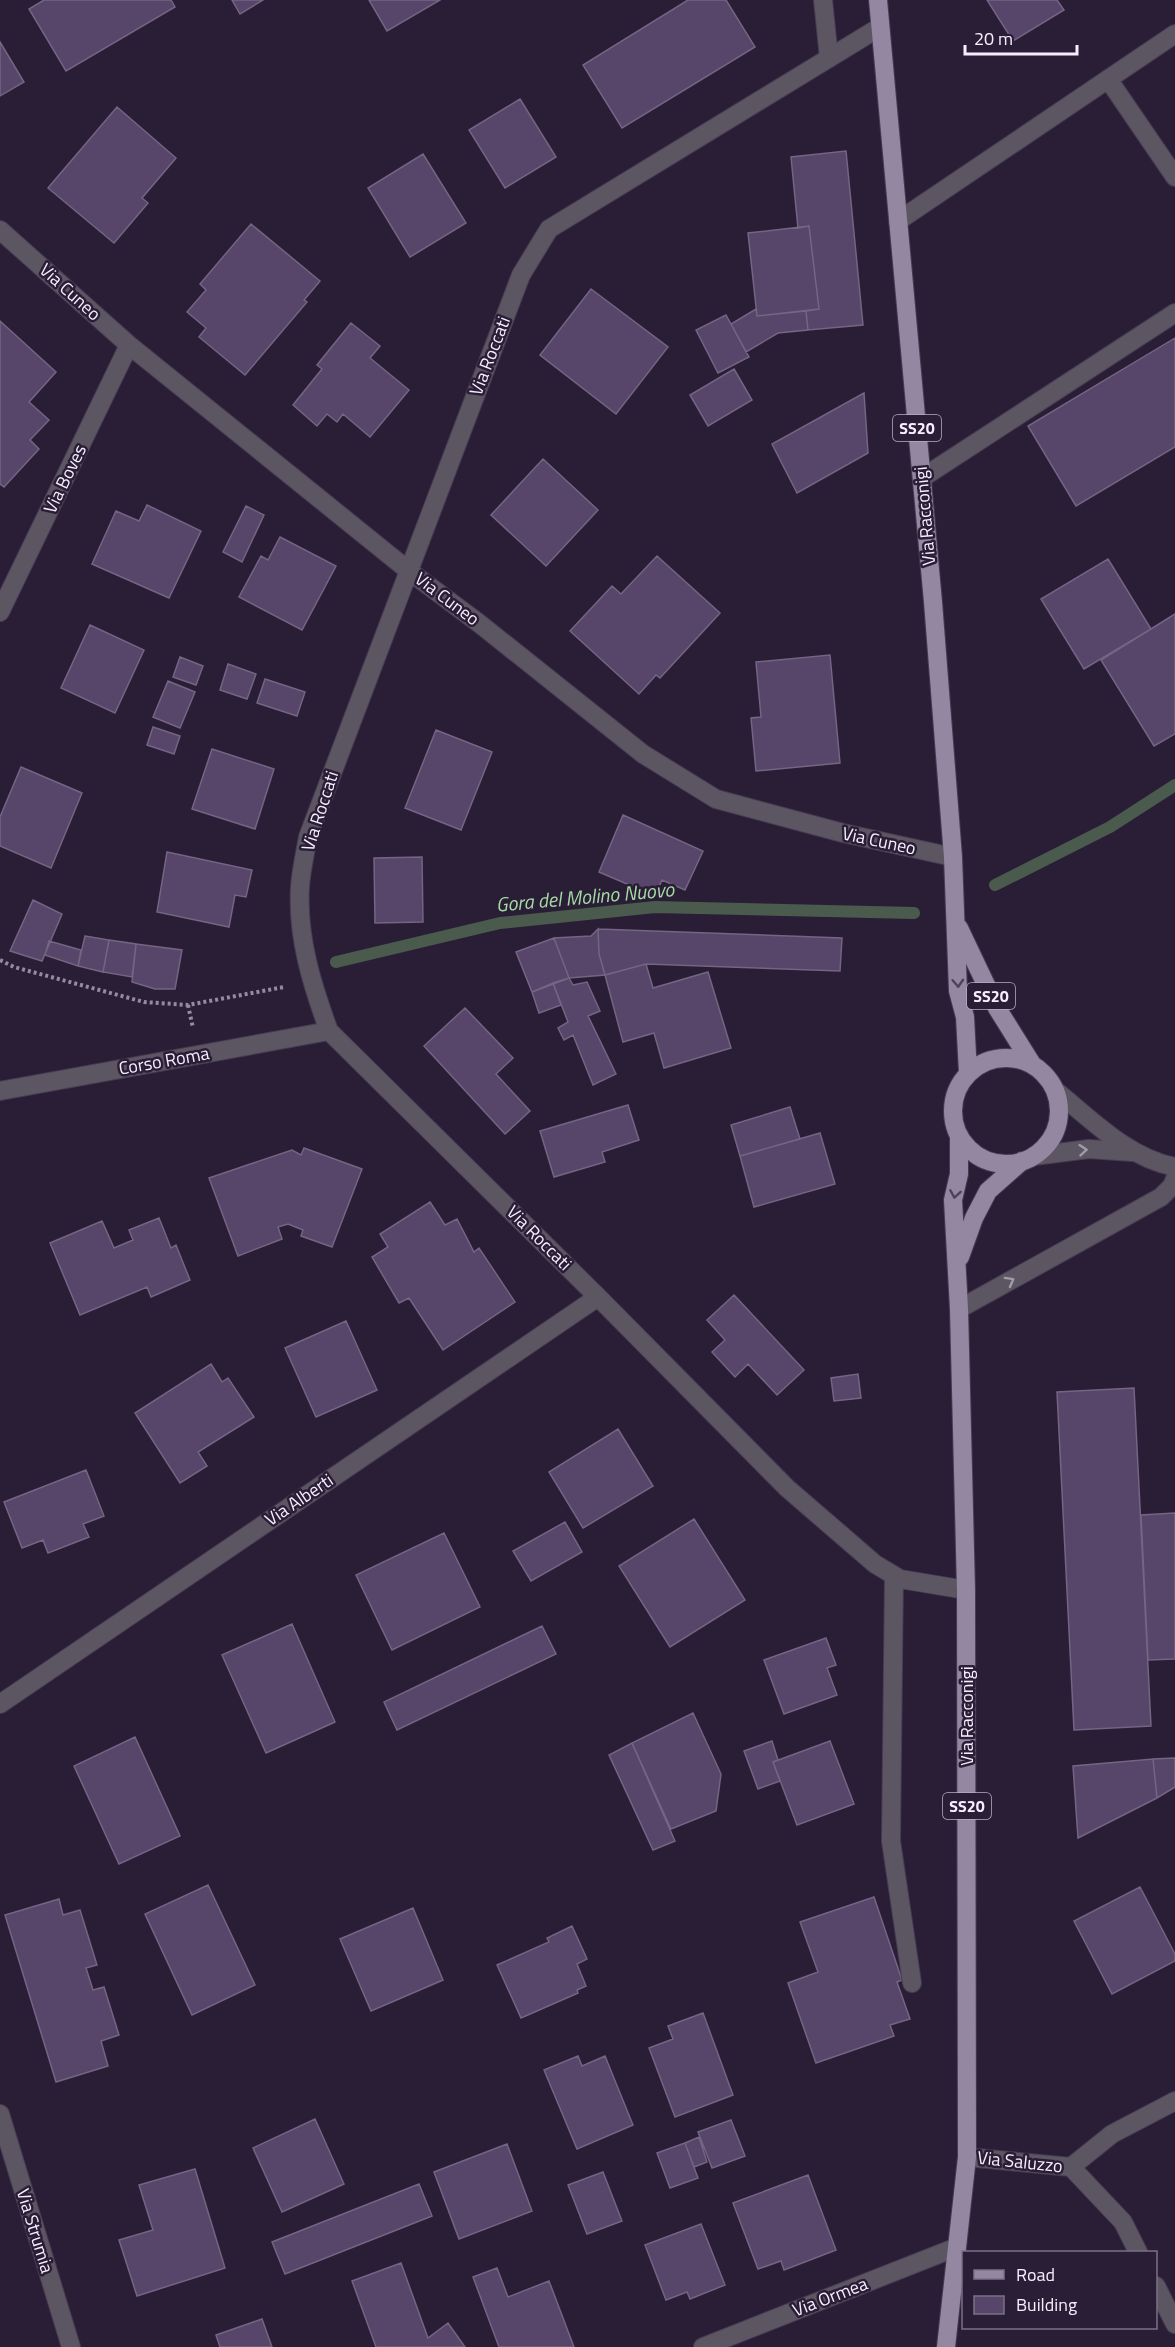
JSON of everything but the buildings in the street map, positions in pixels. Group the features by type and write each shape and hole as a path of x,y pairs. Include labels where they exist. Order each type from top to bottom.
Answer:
{"main road":[{"name":"Via Racconigi","path":"878,0 922,478 953,857 958,991 965,1017 968,1073"},
{"name":"Via Racconigi","path":"957,924 997,1008 1032,1064"},
{"path":"999,1058 1016,1058 1032,1064 1047,1075 1056,1091 1060,1109 1057,1128 1048,1144 1017,1163 1000,1164 983,1160 969,1150 959,1136 953,1120 953,1103 958,1087 968,1073 982,1063 999,1058"},
{"name":"Via Racconigi","path":"946,2347 968,2157 966,1590 959,1309 953,1200 959,1174 959,1136"},
{"name":"Via Racconigi","path":"957,1265 974,1218 988,1191 1028,1158"}],"street":[{"path":"823,0 830,58"},
{"name":"Via Roccati","path":"880,27 549,229 521,275 308,837 300,888 303,940 311,982 329,1031 787,1488 875,1564 894,1576 966,1590"},
{"path":"898,221 1175,33"},
{"path":"1108,79 1175,177"},
{"name":"Via Cuneo","path":"0,230 129,345 409,571 480,624 643,754 716,799 843,833 953,857"},
{"path":"922,478 1175,313"},
{"name":"Via Boves","path":"0,612 129,345"},
{"name":"Corso Roma","path":"0,1091 329,1031"},
{"path":"1056,1091 1132,1152 1156,1164 1175,1167"},
{"path":"1028,1158 1089,1149 1132,1152"},
{"path":"959,1309 1161,1197 1172,1186 1175,1179"},
{"name":"Via Alberti","path":"0,1704 598,1297"},
{"path":"894,1576 891,1841 912,1983"},
{"path":"1071,2167 1112,2134 1175,2101"},
{"name":"Via Strumia","path":"0,2115 71,2347"},
{"name":"Via Saluzzo","path":"968,2157 1071,2167 1123,2222 1137,2251"},
{"name":"Via Ormea","path":"703,2347 957,2247"},
{"path":"1157,2290 1175,2324"}],"path":[{"path":"0,960 14,967 144,1002 188,1005 311,982"}],"waterway":[{"name":"Gora del Molino Nuovo","path":"995,885 1110,827 1175,785"},
{"name":"Gora del Molino Nuovo","path":"336,962 500,923 655,907 914,913"}]}
